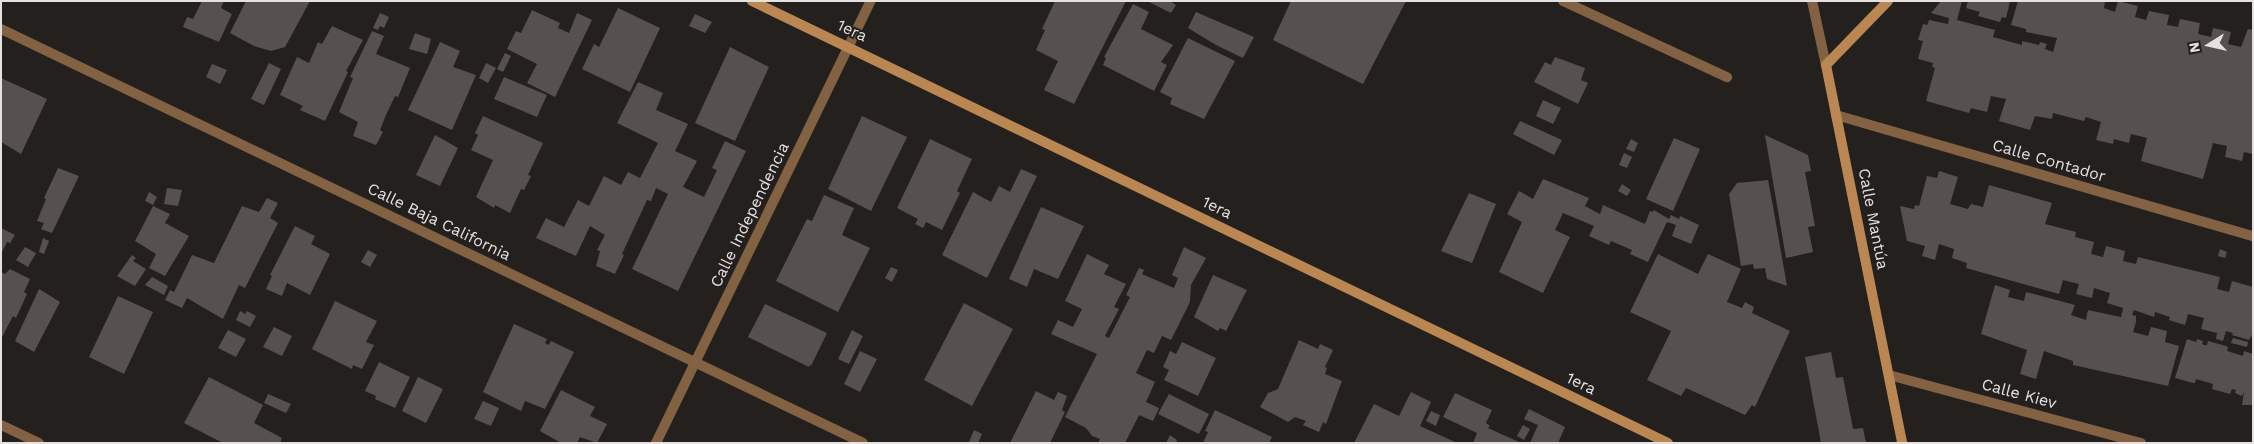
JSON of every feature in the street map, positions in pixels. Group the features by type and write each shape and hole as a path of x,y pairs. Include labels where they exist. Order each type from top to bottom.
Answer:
{"street":[{"name":"1era","path":"752,1 849,46 1668,443"},
{"name":"Calle Independencia","path":"656,443 872,1"},
{"path":"1563,1 1727,78"},
{"name":"Calle Mantúa","path":"1812,1 1902,443"},
{"path":"1826,65 1888,1"},
{"name":"Calle Baja California","path":"1,29 863,443"},
{"name":"Calle Contador","path":"1836,115 2253,236"},
{"name":"Calle Kiev","path":"1889,375 2141,443"},
{"path":"1,425 39,443"}],"building":[{"path":"202,1 224,1 221,8 232,14 219,42 183,27 187,17 193,19"},
{"path":"246,1 310,1 285,47 271,51 254,46 230,33"},
{"path":"1055,1 1126,1 1074,104 1044,90 1058,61 1036,50 1045,30 1042,29"},
{"path":"1147,1 1170,1 1176,5 1171,13"},
{"path":"1291,1 1406,1 1363,84 1273,40"},
{"path":"1941,1 1962,1 1957,20 1995,30 1993,37 2022,45 2022,41 2039,45 2040,42 2047,44 2045,49 2053,52 2057,38 2026,32 2026,29 2011,25 2018,1 2105,1 2104,8 2115,12 2118,1 2138,6 2135,17 2146,20 2149,11 2169,15 2167,25 2178,27 2180,19 2200,23 2198,34 2211,37 2213,28 2231,32 2228,44 2241,47 2248,29 2253,30 2253,154 2244,152 2242,161 2225,157 2227,146 2213,143 2203,179 2141,161 2147,138 2131,134 2129,143 2114,139 2113,144 2096,140 2101,122 2086,117 2084,121 2053,113 2052,119 2035,116 2030,130 1999,121 2006,99 1991,96 1987,112 1971,108 1969,113 1926,101 1935,68 1932,67 1933,63 1918,59 1923,41 1918,40 1923,24 1927,25 1929,20 1948,24 1949,18 1931,13"},
{"path":"1968,1 2010,1 2006,18 2002,17 2000,22 1978,16 1980,12 1966,8"},
{"path":"1133,4 1149,12 1141,29 1173,45 1161,62 1167,65 1154,91 1103,65 1106,58 1104,57"},
{"path":"618,8 660,28 630,92 582,69 594,44 599,47"},
{"path":"532,10 560,23 558,28 569,33 577,13 592,20 555,97 527,83 537,64 507,49 516,31 521,33"},
{"path":"1196,12 1254,37 1243,58 1216,45 1188,28"},
{"path":"380,13 389,17 384,28 380,26 378,30 373,28"},
{"path":"695,14 712,22 705,33 689,26"},
{"path":"332,26 363,40 346,71 348,72 325,121 300,110 303,106 280,95 297,57 309,63 318,42 322,44"},
{"path":"372,31 384,36 376,54 410,68 398,97 395,96 386,115 380,130 383,132 376,145 353,136 358,122 339,112 353,78 350,77"},
{"path":"415,33 431,39 427,54 409,49"},
{"path":"1188,38 1235,61 1204,119 1170,104 1172,98 1160,92"},
{"path":"440,42 460,51 453,67 476,75 452,130 408,110"},
{"path":"730,47 769,67 735,141 695,123"},
{"path":"505,53 511,56 503,72 497,69"},
{"path":"1555,57 1585,68 1581,80 1588,83 1578,104 1534,82 1545,62 1551,65"},
{"path":"269,63 281,69 264,105 251,99"},
{"path":"486,63 496,68 488,83 479,78"},
{"path":"212,64 227,70 220,84 206,77"},
{"path":"504,77 547,95 537,117 494,99"},
{"path":"1,78 47,99 21,154 1,142"},
{"path":"638,82 663,93 656,110 688,124 675,151 697,161 683,187 704,197 717,170 712,168 725,141 746,151 678,291 632,269 668,194 656,188 651,201 647,200 622,254 624,255 615,274 596,266 600,251 597,250 605,235 590,226 576,256 536,238 546,218 564,227 578,200 589,206 604,176 621,185 628,172 640,178 658,143 617,123"},
{"path":"1543,100 1561,108 1553,124 1536,116"},
{"path":"483,116 543,143 528,175 531,176 524,190 521,189 510,213 495,205 494,208 476,197 493,160 471,150 478,135 475,133"},
{"path":"862,116 907,137 871,211 828,189"},
{"path":"1520,121 1562,140 1554,155 1513,134"},
{"path":"435,135 458,148 440,186 416,175"},
{"path":"1765,135 1808,155 1811,171 1805,172 1815,226 1808,227 1813,252 1786,258"},
{"path":"1674,138 1700,149 1673,211 1646,199"},
{"path":"930,139 972,159 957,191 960,193 942,230 926,222 923,228 915,224 918,219 897,208"},
{"path":"1631,139 1638,143 1634,152 1626,149"},
{"path":"1624,153 1632,157 1627,168 1619,165"},
{"path":"58,168 79,176 52,233 41,229 44,223 37,221 46,199 44,198"},
{"path":"1021,169 1037,176 987,278 942,255 973,192 991,202 999,186 1010,192"},
{"path":"1939,171 1958,177 1950,204 1968,209 1971,204 1983,207 1989,185 2052,203 2045,224 2076,232 2075,237 2094,242 2091,254 2103,257 2106,246 2125,251 2123,261 2136,264 2138,257 2220,277 2217,289 2229,292 2232,281 2253,287 2253,333 2249,340 2232,335 2233,333 2226,331 2223,341 2216,339 2217,333 2201,329 2204,318 2188,314 2185,325 2169,320 2170,317 2155,312 2154,317 2134,310 2132,315 2136,316 2136,322 2133,332 2148,336 2151,327 2167,331 2165,342 2179,346 2168,386 2073,365 2073,361 2044,351 2036,379 2020,374 2027,350 1981,334 1995,285 2010,290 2008,297 2024,301 2026,292 2075,305 2071,315 2086,320 2088,310 2121,317 2123,308 2107,303 2110,293 2094,288 2092,298 2076,294 2079,284 2063,280 2059,294 1966,268 1967,263 1952,258 1954,249 1939,244 1935,260 1922,256 1925,246 1907,241 1900,206 1914,209 1915,205 1919,206 1927,176 1937,178"},
{"path":"1543,179 1589,198 1585,206 1600,214 1603,205 1645,224 1650,211 1653,212 1654,210 1669,219 1671,215 1679,219 1680,216 1699,225 1691,244 1672,236 1676,225 1667,222 1648,262 1630,254 1632,250 1611,241 1609,245 1589,236 1594,226 1563,213 1555,230 1570,237 1543,293 1499,272 1522,222 1507,214 1519,191 1533,199"},
{"path":"1768,180 1787,286 1767,279 1765,268 1754,269 1753,264 1741,266 1729,194 1737,183"},
{"path":"1622,184 1631,190 1627,196 1618,191"},
{"path":"167,188 182,190 178,206 164,204"},
{"path":"149,192 157,197 153,205 145,201"},
{"path":"1469,193 1496,204 1472,263 1441,251"},
{"path":"824,195 854,208 842,235 870,248 838,312 776,281 807,219 812,221"},
{"path":"267,198 278,203 270,218 278,223 245,288 239,285 223,319 187,298 182,308 165,300 170,290 174,292 192,255 214,263 242,206 259,212"},
{"path":"153,206 170,214 165,223 189,236 165,276 149,268 156,254 135,241"},
{"path":"1041,207 1084,226 1058,279 1034,269 1027,287 1009,279"},
{"path":"295,226 315,236 311,244 330,254 310,295 287,283 282,296 266,289 272,276 270,275"},
{"path":"1,228 15,235 10,243 7,242 1,254"},
{"path":"43,238 49,241 44,254 39,252"},
{"path":"25,247 36,253 28,267 16,260"},
{"path":"1184,247 1206,258 1191,285 1190,302 1171,340 1162,336 1154,353 1147,350 1136,373 1155,382 1146,402 1159,408 1153,421 1139,415 1125,443 1098,443 1100,439 1092,436 1086,428 1065,417 1097,354 1051,334 1058,320 1073,327 1082,309 1065,301 1087,254 1109,265 1104,274 1126,284 1114,307 1119,309 1105,336 1109,338 1130,297 1126,295 1139,268 1144,270 1142,274 1174,288 1178,278 1172,275"},
{"path":"2220,249 2227,252 2225,258 2218,256"},
{"path":"368,250 377,255 370,267 361,262"},
{"path":"1658,254 1698,274 1708,254 1741,269 1727,302 1742,308 1745,302 1754,307 1752,313 1790,331 1755,407 1752,405 1745,415 1686,388 1681,396 1647,380 1671,331 1630,312"},
{"path":"132,255 136,258 133,261 146,269 135,286 117,276"},
{"path":"891,267 898,270 892,282 885,278"},
{"path":"10,269 30,279 24,292 27,294 16,318 13,316 1,339 1,272 5,274"},
{"path":"1213,275 1247,290 1226,331 1220,328 1218,331 1194,317"},
{"path":"152,277 168,286 164,295 145,285"},
{"path":"39,289 60,302 34,352 15,341"},
{"path":"118,296 153,312 124,374 89,357"},
{"path":"335,301 377,321 366,342 374,345 362,369 353,365 352,369 312,349"},
{"path":"964,303 1013,329 972,406 924,380"},
{"path":"765,304 827,333 811,366 809,365 809,367 748,337"},
{"path":"240,311 245,314 247,311 256,316 250,327 236,320"},
{"path":"514,324 547,339 545,343 549,345 551,341 574,352 545,409 525,401 521,411 483,392"},
{"path":"274,327 292,336 282,356 263,347"},
{"path":"228,330 246,339 236,357 218,348"},
{"path":"852,330 863,336 849,364 838,359"},
{"path":"2233,338 2248,342 2247,347 2231,343"},
{"path":"2187,339 2196,342 2197,339 2203,341 2202,344 2204,345 2207,345 2208,341 2226,346 2228,347 2227,351 2243,356 2244,351 2253,354 2253,405 2242,405 2244,392 2242,396 2235,393 2236,390 2232,389 2230,394 2212,389 2213,384 2196,379 2195,383 2193,383 2175,378"},
{"path":"1299,340 1318,349 1320,344 1333,350 1325,367 1327,368 1325,374 1342,381 1326,424 1323,422 1319,432 1303,425 1306,421 1295,417 1288,422 1260,407 1268,393 1278,389"},
{"path":"1182,342 1216,358 1198,396 1164,380 1169,370 1163,367 1170,351 1176,354"},
{"path":"860,351 877,359 860,392 844,384"},
{"path":"1831,352 1836,378 1843,377 1853,429 1863,428 1866,443 1821,443 1805,357"},
{"path":"379,362 410,377 395,408 375,399 376,396 365,391"},
{"path":"209,377 263,405 254,423 282,438 280,443 223,443 184,423"},
{"path":"418,377 443,389 426,423 402,411"},
{"path":"561,390 595,407 590,416 607,424 597,443 580,437 577,443 561,443 540,431"},
{"path":"1036,391 1054,400 1058,392 1067,396 1062,410 1065,412 1050,443 1010,443"},
{"path":"1411,392 1431,402 1420,426 1457,443 1354,443 1374,404 1399,416"},
{"path":"1455,393 1492,410 1486,423 1490,426 1488,428 1521,443 1473,443 1477,433 1443,417"},
{"path":"268,394 291,404 286,413 264,403"},
{"path":"1169,394 1209,414 1199,434 1158,414"},
{"path":"483,401 499,408 491,426 474,419"},
{"path":"1529,409 1565,427 1558,443 1530,443 1538,425 1524,419"},
{"path":"1215,410 1272,437 1269,443 1203,443 1208,432 1205,431"},
{"path":"1431,411 1440,415 1436,426 1426,421"},
{"path":"1523,425 1530,429 1524,440 1517,436"},
{"path":"974,430 982,434 978,443 969,442"},
{"path":"1170,435 1177,440 1176,443 1166,443"}]}
